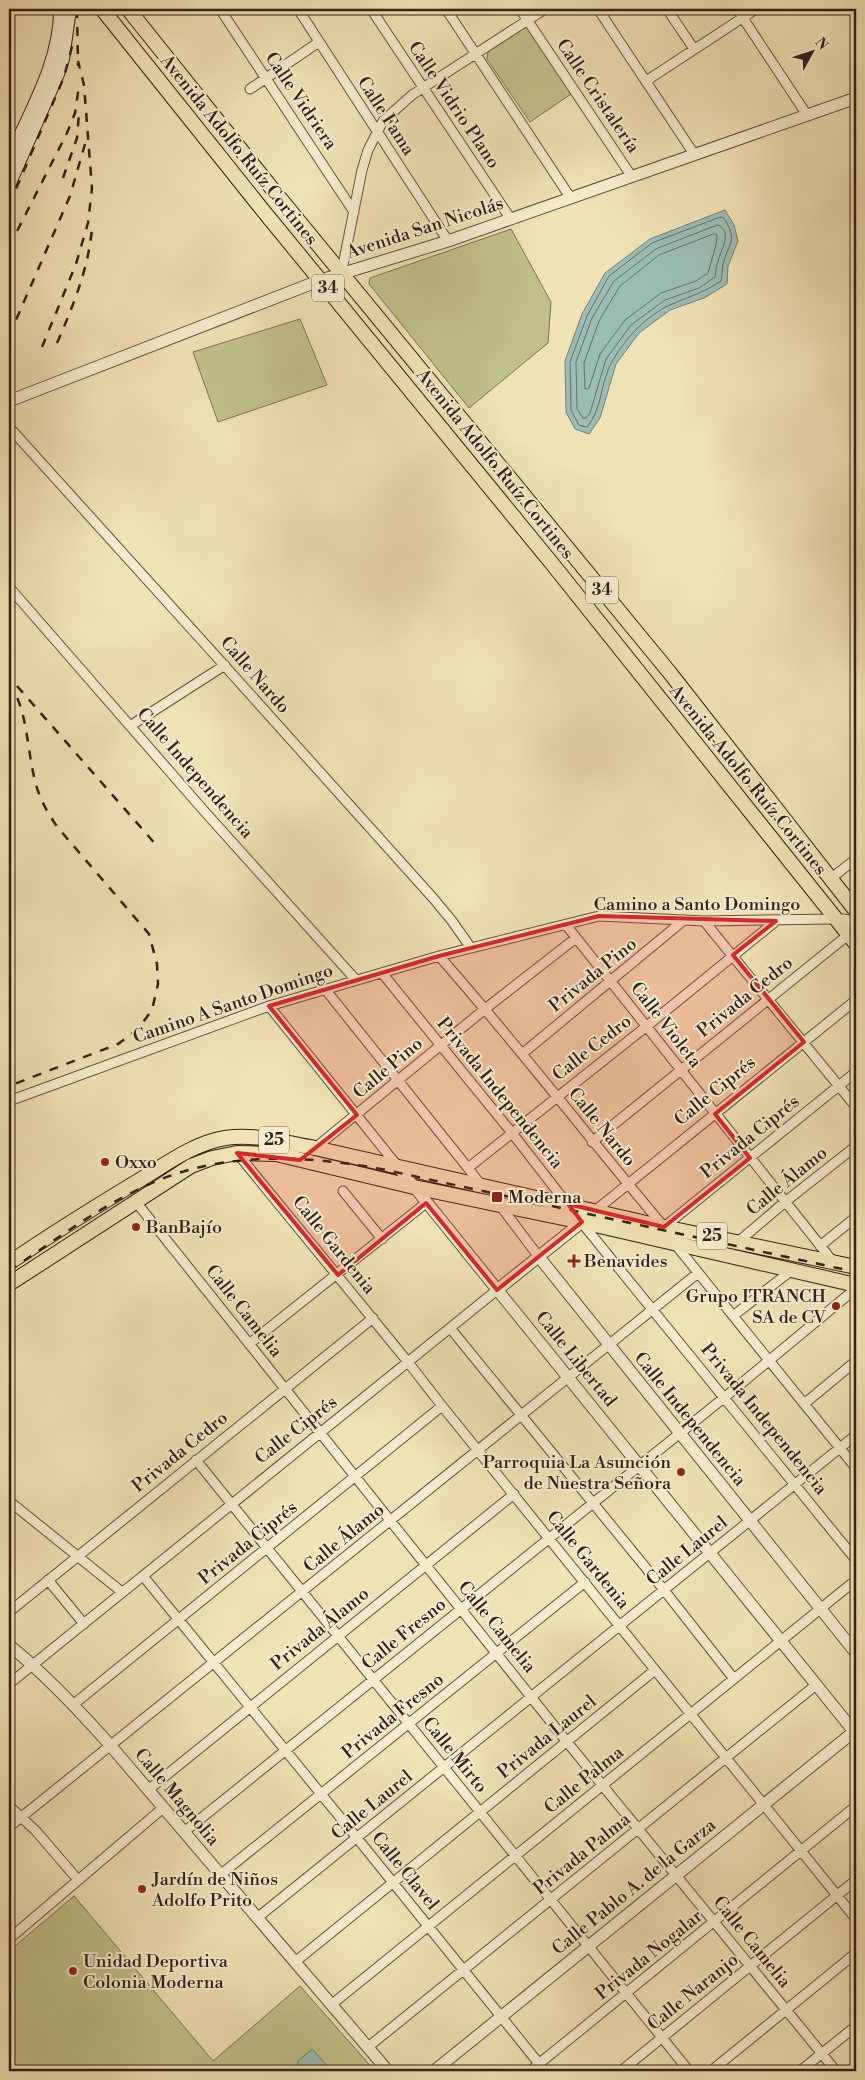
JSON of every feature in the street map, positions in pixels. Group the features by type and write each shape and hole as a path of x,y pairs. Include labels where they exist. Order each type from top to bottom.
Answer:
{"main road":[{"path":"9,160 49,65 56,41 60,9"},
{"path":"9,185 58,74 63,59 70,9"},
{"name":"Avenida Adolfo Ruíz Cortines","path":"102,9 554,566 836,919 854,936"},
{"name":"Avenida Adolfo Ruíz Cortines","path":"128,9 342,274 664,666 856,912"},
{"path":"135,51 141,41 152,40"},
{"name":"25","path":"9,1263 98,1204 201,1145 220,1139 240,1137 275,1140 315,1148 596,1210 664,1227 856,1267"},
{"name":"25","path":"9,1284 190,1166 212,1158 237,1153 276,1154 414,1187 582,1222 792,1270 854,1288"}],"street":[{"name":"Calle Vidriera","path":"220,9 354,212"},
{"name":"Calle Fama","path":"298,9 448,241"},
{"name":"Calle Vidrio Plano","path":"371,9 510,218"},
{"path":"446,9 570,197"},
{"name":"Calle Cristalería","path":"520,9 632,177"},
{"path":"342,274 366,156 376,132 393,111 423,88 545,9"},
{"path":"598,9 694,154"},
{"path":"667,9 694,49"},
{"path":"737,9 806,115"},
{"path":"646,82 756,9"},
{"path":"250,89 320,42"},
{"name":"Avenida San Nicolás","path":"9,401 321,280 448,241 856,98"},
{"name":"Calle Nardo","path":"9,427 437,903 471,948"},
{"name":"Calle Independencia","path":"9,587 356,980"},
{"path":"130,726 225,665"},
{"path":"830,879 856,859"},
{"name":"Camino a Santo Domingo","path":"471,948 605,916 704,921 836,919"},
{"path":"836,919 856,922"},
{"name":"Privada Pino","path":"522,1054 684,920"},
{"path":"704,921 856,1107"},
{"name":"Calle Cedro","path":"468,1168 776,921"},
{"name":"Calle Violeta","path":"566,925 834,1263"},
{"name":"Privada Cedro","path":"592,1142 768,999 854,936"},
{"name":"Calle Pino","path":"315,1148 576,938"},
{"name":"Camino A Santo Domingo","path":"9,1101 269,1006 471,948"},
{"name":"Calle Nardo","path":"439,956 486,1009 592,1142 664,1227"},
{"name":"Privada Independencia","path":"382,973 856,1560"},
{"path":"325,989 399,1080 481,1186"},
{"name":"Calle Ciprés","path":"596,1210 856,1000"},
{"name":"Calle Libertad","path":"269,1006 426,1203 856,1732"},
{"name":"Privada Ciprés","path":"664,1227 856,1072"},
{"name":"Calle Álamo","path":"738,1242 856,1146"},
{"name":"Calle Gardenia","path":"237,1153 373,1318 442,1406 728,1758 800,1852 856,1919"},
{"path":"343,1191 382,1239"},
{"name":"Calle Camelia","path":"136,1202 567,1742 836,2071"},
{"path":"249,1344 426,1203"},
{"name":"Calle Independencia","path":"499,1204 608,1346 856,1652"},
{"path":"820,1246 856,1217"},
{"name":"Calle Ciprés","path":"9,1684 231,1503 582,1222"},
{"path":"675,1244 856,1468"},
{"path":"733,1316 792,1270"},
{"name":"Calle Álamo","path":"9,1826 479,1451 698,1273"},
{"name":"Calle Fresno","path":"184,1832 725,1397 854,1288"},
{"name":"Privada Cedro","path":"9,1612 373,1318"},
{"path":"450,1328 664,1590 734,1679"},
{"path":"804,1404 856,1361"},
{"name":"Privada Ciprés","path":"74,1704 356,1478 442,1406"},
{"name":"Calle Laurel","path":"258,1918 856,1435"},
{"name":"Calle Mirto","path":"196,1460 689,2071"},
{"name":"Privada Álamo","path":"148,1790 514,1494"},
{"path":"9,1501 122,1592"},
{"name":"Calle Clavel","path":"142,1576 215,1662 542,2068"},
{"path":"48,1580 84,1624"},
{"name":"Calle Palma","path":"331,2005 856,1580"},
{"name":"Privada Fresno","path":"220,1875 585,1582"},
{"name":"Calle Magnolia","path":"9,1645 33,1664 74,1704 388,2071"},
{"name":"Privada Laurel","path":"295,1962 656,1670"},
{"name":"Privada Palma","path":"368,2048 816,1685"},
{"name":"Calle Pablo A. de la Garza","path":"434,2071 588,1945 856,1732"},
{"path":"9,1806 36,1831 78,1880"},
{"name":"Privada Nogalar","path":"530,2071 542,2068 627,1993 856,1806"},
{"path":"9,1939 163,1808"},
{"name":"Calle Naranjo","path":"621,2071 856,1880"},
{"path":"711,2071 856,1953"},
{"path":"800,2071 856,2026"}],"highlighted area":[{"path":"599,916 776,921 733,955 804,1042 715,1114 750,1158 664,1227 568,1204 582,1222 497,1290 426,1203 338,1275 237,1153 300,1160 357,1115 269,1006 439,956"}],"green space":[{"path":"524,27 531,29 574,92 530,122 487,59 488,52"},
{"path":"511,229 551,302 548,343 469,408 369,284 370,278"},
{"path":"300,319 327,385 218,422 193,352"},
{"name":"Unidad Deportiva Colonia Moderna","path":"74,1896 213,2061 300,1986 375,2071 9,2071 9,1951"}],"water":[{"path":"725,210 734,225 738,241 728,266 727,284 704,298 670,310 639,333 616,364 600,418 589,434 575,429 566,412 565,361 582,314 605,273 650,239"},
{"path":"312,2049 332,2071 306,2071 297,2062"}],"railway":[{"path":"77,9 78,66"},
{"path":"9,205 64,77 74,39"},
{"path":"42,347 76,264 88,223 92,188 84,85 78,61"},
{"path":"9,247 67,133 75,113 79,86"},
{"path":"63,178 77,138 79,113"},
{"path":"9,336 70,196 85,144"},
{"path":"57,343 83,273 92,229"},
{"path":"9,682 21,707 34,777 44,806 59,829 149,934 157,964 158,984 152,1010 138,1029 118,1044 9,1086"},
{"path":"17,686 158,847"},
{"path":"9,1271 104,1208 166,1177 226,1162 288,1159 319,1160 381,1169 856,1272"}],"place":[{"name":"Oxxo","path":"105,1162"},
{"name":"Moderna","path":"497,1197"},
{"name":"BanBajío","path":"136,1227"},
{"name":"Benavides","path":"574,1261"},
{"name":"Grupo ITRANCH SA de CV","path":"836,1306"},
{"name":"Parroquia La Asunción de Nuestra Señora","path":"681,1472"},
{"name":"Jardín de Niños Adolfo Prito","path":"142,1889"},
{"name":"Unidad Deportiva Colonia Moderna","path":"73,1971"}]}
